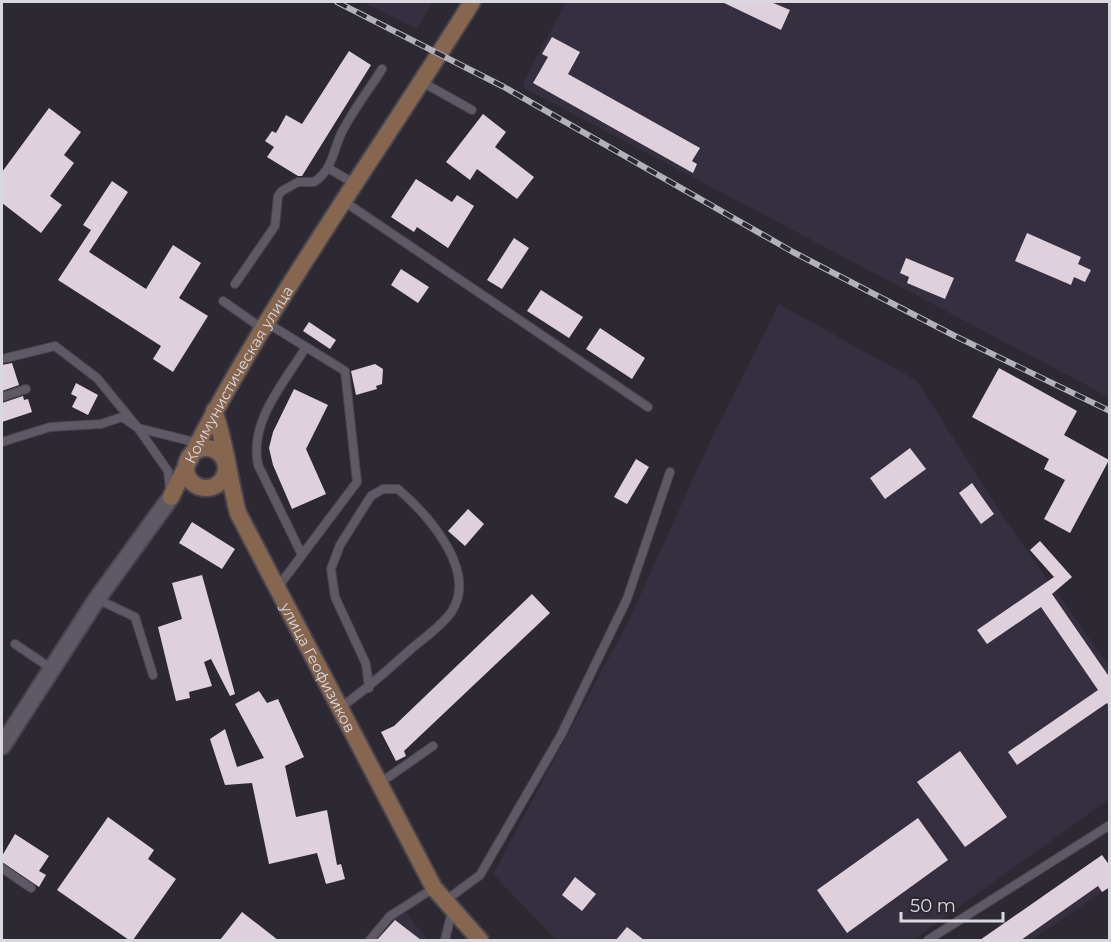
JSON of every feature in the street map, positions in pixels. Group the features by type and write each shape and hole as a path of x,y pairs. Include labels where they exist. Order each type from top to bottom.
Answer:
{"main road":[{"name":"Коммунистическая улица","path":"171,497 214,411 265,326 472,2"},
{"name":"улица Геофизиков","path":"214,411 222,432 226,469 238,513 434,888 469,940"},
{"path":"171,497 188,488 204,488 211,488 221,482 226,469 222,456 212,449 200,450 189,460 188,476 196,485 204,488 220,494 238,513"},
{"name":"улица Геофизиков","path":"448,907 480,940"}],"street":[{"name":"Коммунистическая улица","path":"2,746 97,599 171,497"}],"lane":[{"path":"235,284 275,226 278,196 282,191 298,182 314,182 328,168 341,133 382,69"},
{"path":"422,82 472,110"},
{"path":"328,168 356,185"},
{"path":"345,202 648,407"},
{"path":"223,301 345,371 357,482 278,588"},
{"path":"2,359 55,346 97,378 138,428 168,471 171,497"},
{"path":"302,555 258,465 255,452 259,425 306,347"},
{"path":"2,397 26,389"},
{"path":"2,442 50,427 101,424 122,417 138,428 199,443"},
{"path":"445,940 448,907 480,875 561,735 627,599 670,472"},
{"path":"339,708 369,688 452,610 458,586 453,554 412,501 398,489 383,489 371,496 340,545 331,569 335,597 366,664 369,688"},
{"path":"97,599 135,617 153,675"},
{"path":"15,644 52,669"},
{"path":"379,783 433,746"},
{"path":"928,940 1110,825"},
{"path":"2,868 31,888"},
{"path":"369,940 390,916 434,888"}],"shaded area":[{"path":"362,2 433,2 417,29"},
{"path":"566,2 1109,2 1109,397 524,88 523,83"},
{"path":"779,304 917,381 1006,521 1109,666 1109,799 913,940 556,940 493,874 629,620 713,435"},
{"path":"1102,855 1109,866 1109,887 1031,940 980,940"},
{"path":"400,906 428,940 374,940"}],"building":[{"path":"722,2 771,2 790,10 781,30"},
{"path":"552,37 580,52 568,74 700,148 692,161 697,164 693,173 533,83 548,57 542,54"},
{"path":"349,51 371,65 302,176 298,176 267,157 274,147 265,141 272,131 276,133 286,115 302,124"},
{"path":"49,108 81,132 64,155 74,163 50,196 62,205 41,233 2,203 2,172"},
{"path":"483,114 506,132 495,147 534,177 517,199 477,169 470,180 446,162"},
{"path":"416,179 452,202 457,195 474,206 448,248 417,227 414,232 391,217"},
{"path":"112,181 128,192 89,252 146,289 173,245 201,263 179,298 208,316 173,372 153,359 161,346 58,280 91,230 83,225"},
{"path":"1027,233 1081,257 1078,264 1091,270 1085,282 1074,277 1071,285 1015,261"},
{"path":"514,238 529,248 502,289 487,280"},
{"path":"906,258 954,278 945,299 907,283 909,277 900,273"},
{"path":"401,269 429,287 418,303 391,285"},
{"path":"541,290 583,317 569,338 527,311"},
{"path":"309,322 336,340 330,349 303,331"},
{"path":"600,328 645,358 632,379 586,349"},
{"path":"12,363 19,385 2,391 2,365"},
{"path":"375,364 383,369 382,384 376,386 377,389 356,395 351,371"},
{"path":"999,368 1077,411 1064,435 1109,460 1070,533 1044,519 1065,480 1044,469 1049,459 972,417"},
{"path":"76,383 98,395 88,415 72,407 77,397 71,394"},
{"path":"294,389 328,405 306,449 326,494 292,509 273,465 269,448 273,432"},
{"path":"23,396 24,400 28,399 32,412 2,422 2,403"},
{"path":"910,448 926,469 885,499 870,478"},
{"path":"636,459 649,467 627,504 614,497"},
{"path":"972,483 994,514 981,524 959,493"},
{"path":"468,509 484,524 465,546 448,531"},
{"path":"192,522 235,549 222,569 179,543"},
{"path":"1040,541 1072,577 1052,594 1110,678 1110,707 1107,703 1017,765 1008,752 1098,690 1041,607 987,644 977,630 1054,577 1030,550"},
{"path":"202,575 235,694 230,696 211,659 204,662 212,686 189,692 190,698 176,701 158,627 182,619 172,583"},
{"path":"532,594 550,613 404,751 406,756 396,761 381,732 394,726"},
{"path":"259,691 267,703 278,699 304,757 285,766 296,817 327,810 337,865 341,864 345,879 326,884 317,853 269,864 252,783 225,785 210,739 225,729 237,767 264,758 235,704"},
{"path":"960,751 1007,817 965,847 917,782"},
{"path":"108,817 154,850 148,859 176,879 133,940 129,940 57,890"},
{"path":"918,818 948,860 847,933 817,890"},
{"path":"15,834 49,856 39,871 46,875 39,887 2,862 2,856"},
{"path":"1102,855 1110,866 1110,887 1102,892 1098,886 1021,940 980,940"},
{"path":"575,877 596,894 582,911 562,895"},
{"path":"242,912 278,940 220,940"},
{"path":"395,920 421,940 377,940"},
{"path":"627,927 644,940 616,940"}],"railway":[{"path":"337,2 504,87 793,252 955,336 1110,411"}]}
